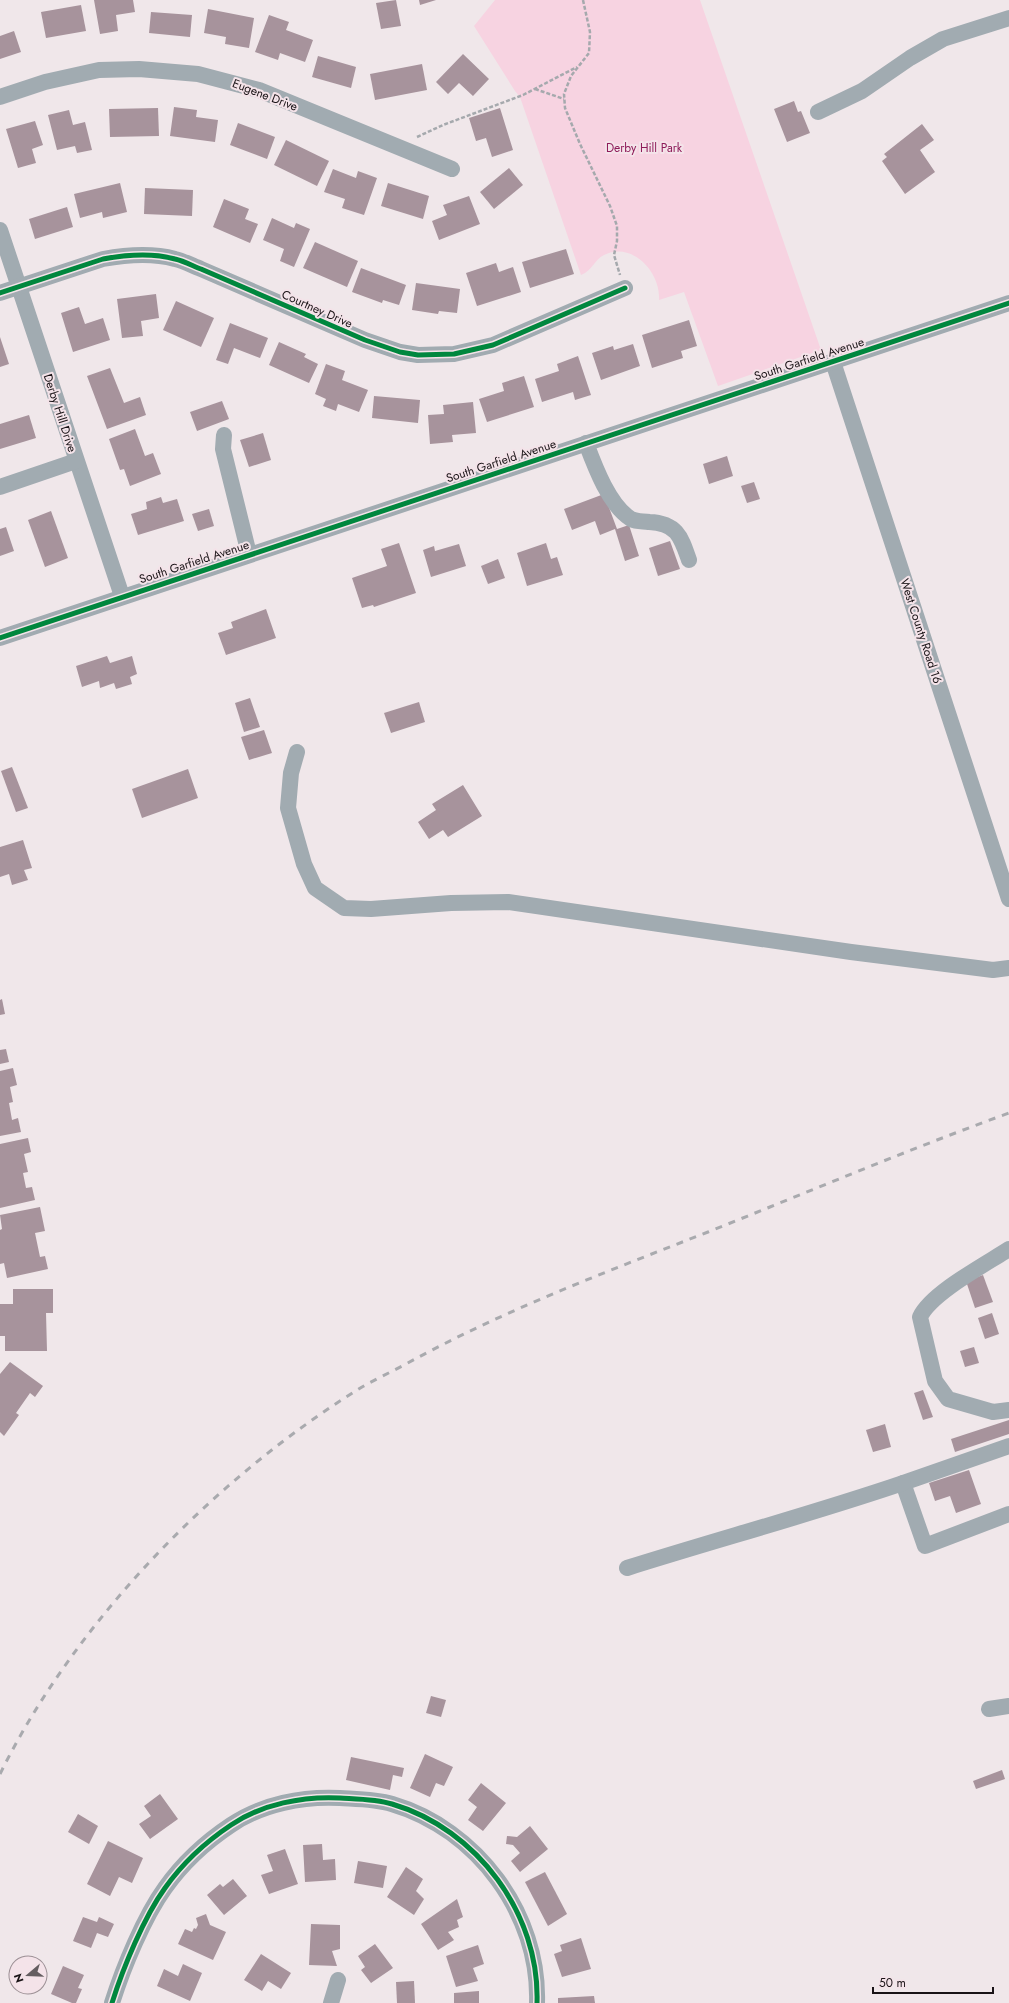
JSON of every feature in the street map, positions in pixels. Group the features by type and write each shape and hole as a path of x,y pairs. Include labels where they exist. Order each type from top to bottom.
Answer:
{"street":[{"path":"818,112 862,91 910,58 943,39 1009,18"},
{"name":"Eugene Drive","path":"0,97 45,82 99,70 139,69 198,74 259,90 452,169"},
{"name":"Derby Hill Drive","path":"0,230 122,596"},
{"name":"Courtney Drive","path":"0,293 103,259 117,257 161,257 175,259 365,340 400,352 418,354 454,354 492,345 624,288"},
{"name":"South Garfield Avenue","path":"0,638 122,596 586,444 1009,303"},
{"name":"West County Road 16","path":"833,362 1009,899"},
{"path":"224,435 223,449 249,554"},
{"path":"586,444 595,468 618,506 630,518 636,521 652,522 672,526 682,539 689,560"},
{"path":"0,487 76,461"},
{"path":"297,752 291,773 288,808 304,864 315,888 344,908 371,909 451,903 508,902 851,952 993,970 1009,968"},
{"path":"1009,1249 955,1284 924,1309 920,1317 935,1381 948,1399 993,1412 1009,1410"},
{"path":"627,1568 844,1503 1009,1446"},
{"path":"903,1483 925,1546 1009,1514"},
{"path":"989,1709 1009,1706"},
{"path":"112,2003 134,1946 153,1908 165,1888 194,1856 232,1824 249,1815 290,1801 330,1797 360,1799 391,1804 410,1811 423,1816 449,1832 472,1850 503,1886 516,1907 532,1953 536,1974 537,2003"},
{"path":"331,2003 338,1980"}],"path":[{"path":"583,0 590,32 589,53 571,76 564,94 565,108 580,144 598,179 617,226 617,241 614,255 624,288"},
{"path":"396,147 444,125 523,95 580,66"},
{"path":"535,88 564,99"}],"green space":[{"name":"Derby Hill Park","path":"495,0 700,0 821,350 718,386 684,292 659,300 655,280 650,270 635,256 625,252 615,252 604,255 581,275 520,97 474,26"}],"building":[{"path":"94,0 133,0 135,12 116,15 118,31 100,34"},
{"path":"396,0 401,26 381,29 376,3"},
{"path":"419,0 436,0 420,5"},
{"path":"81,5 86,31 46,38 41,12"},
{"path":"208,9 254,18 249,48 225,44 226,37 204,33"},
{"path":"151,12 192,15 190,37 149,33"},
{"path":"269,15 289,22 286,30 313,40 305,62 280,53 278,60 255,52"},
{"path":"14,31 21,52 0,59 0,36"},
{"path":"463,54 489,79 473,96 459,83 448,94 436,82"},
{"path":"318,56 356,67 351,88 312,77"},
{"path":"422,64 427,90 375,100 370,74"},
{"path":"794,101 798,112 801,111 810,133 787,142 774,109"},
{"path":"174,107 197,110 196,117 218,120 215,142 170,136"},
{"path":"158,108 159,136 110,137 109,109"},
{"path":"500,108 513,150 492,157 486,138 476,141 469,118"},
{"path":"69,110 73,125 85,122 92,150 77,153 75,146 57,150 48,115"},
{"path":"35,121 43,145 32,149 36,163 18,168 6,129"},
{"path":"238,123 275,137 267,159 230,145"},
{"path":"922,124 934,140 920,150 935,172 905,194 882,161 887,157 884,154"},
{"path":"286,140 329,161 317,186 274,165"},
{"path":"509,168 523,185 494,209 480,192"},
{"path":"333,169 356,178 358,171 377,178 364,215 342,208 345,199 324,192"},
{"path":"120,183 127,212 103,218 102,212 80,218 74,194"},
{"path":"388,183 429,196 423,219 381,206"},
{"path":"145,188 193,190 192,216 144,214"},
{"path":"469,196 480,224 439,240 432,221 447,215 443,205"},
{"path":"224,199 249,209 245,219 258,224 250,243 213,227"},
{"path":"67,207 73,227 35,239 29,219"},
{"path":"272,218 294,228 296,223 310,229 294,267 280,261 284,249 263,240"},
{"path":"315,242 358,261 347,287 303,268"},
{"path":"566,249 574,274 530,288 522,262"},
{"path":"496,263 499,272 513,267 521,292 477,306 466,273"},
{"path":"361,268 406,285 399,305 383,300 382,303 352,292"},
{"path":"416,283 460,289 457,313 439,311 438,314 412,310"},
{"path":"156,294 159,318 141,321 143,336 122,338 117,299"},
{"path":"176,301 214,318 201,347 163,330"},
{"path":"79,307 85,324 103,318 110,340 73,352 61,313"},
{"path":"689,320 697,346 681,351 683,358 652,368 642,335"},
{"path":"230,323 268,338 260,358 234,348 228,364 216,360"},
{"path":"0,337 9,364 0,367"},
{"path":"279,342 306,354 304,357 318,364 309,383 269,365"},
{"path":"633,344 640,366 601,380 592,353 613,346 614,350"},
{"path":"578,356 591,395 575,400 573,392 542,402 535,379 559,371 557,364"},
{"path":"326,364 345,371 342,380 368,390 359,412 338,404 336,411 323,406 326,399 315,394"},
{"path":"110,368 124,403 140,397 146,415 107,429 87,376"},
{"path":"524,376 534,407 487,422 479,399 504,391 502,383"},
{"path":"374,396 420,400 418,423 372,418"},
{"path":"222,401 229,419 197,431 190,412"},
{"path":"473,402 476,433 452,435 453,442 430,444 428,415 444,414 443,405"},
{"path":"29,415 36,438 0,449 0,424"},
{"path":"135,429 145,456 153,453 161,474 130,486 124,469 120,470 109,439"},
{"path":"263,433 271,460 249,467 240,440"},
{"path":"727,456 733,476 709,484 703,464"},
{"path":"754,482 760,499 747,503 741,486"},
{"path":"604,494 617,529 629,525 639,556 625,561 615,529 600,535 595,521 572,530 564,509"},
{"path":"161,497 163,503 177,499 184,521 138,535 131,514 147,509 146,502"},
{"path":"209,509 214,526 198,531 192,514"},
{"path":"51,511 68,558 45,567 28,520"},
{"path":"6,527 14,551 0,556 0,529"},
{"path":"670,541 680,569 658,576 649,548"},
{"path":"399,543 416,593 374,607 373,605 362,608 352,578 387,566 381,549"},
{"path":"546,543 551,559 557,557 563,575 527,586 517,553"},
{"path":"459,544 466,566 431,577 423,550 434,546 435,551"},
{"path":"498,559 505,578 488,584 481,566"},
{"path":"266,609 276,638 226,655 218,633 233,628 231,622"},
{"path":"107,656 110,663 132,656 137,674 130,677 132,684 116,689 114,683 100,688 99,681 82,687 76,666"},
{"path":"250,698 260,727 244,732 235,703"},
{"path":"419,702 425,722 391,733 384,713"},
{"path":"264,730 272,753 249,760 241,737"},
{"path":"12,767 28,808 16,812 1,771"},
{"path":"188,769 198,798 142,818 132,789"},
{"path":"463,785 482,816 448,837 443,830 429,839 418,822 436,810 432,804"},
{"path":"23,840 32,868 24,870 28,880 12,885 9,874 0,877 0,847"},
{"path":"2,999 5,1014 0,1015 0,1000"},
{"path":"6,1049 9,1062 0,1064 0,1050"},
{"path":"13,1068 17,1085 10,1087 13,1102 9,1103 12,1120 18,1118 21,1132 0,1136 0,1071"},
{"path":"28,1138 31,1152 24,1154 28,1172 23,1173 26,1188 32,1187 35,1200 0,1208 0,1144"},
{"path":"40,1207 45,1231 35,1233 40,1257 45,1256 48,1269 7,1278 4,1263 0,1264 0,1230 2,1229 0,1215"},
{"path":"983,1275 993,1302 975,1308 966,1281"},
{"path":"13,1289 53,1289 53,1313 46,1313 47,1351 5,1351 5,1336 0,1336 0,1304 13,1304"},
{"path":"992,1313 999,1334 985,1339 978,1318"},
{"path":"974,1347 979,1363 965,1367 960,1351"},
{"path":"10,1362 43,1386 35,1397 30,1393 16,1413 19,1415 4,1436 0,1432 0,1374"},
{"path":"923,1390 933,1417 923,1420 914,1393"},
{"path":"1009,1420 1009,1434 955,1452 951,1439"},
{"path":"885,1424 891,1447 873,1452 866,1430"},
{"path":"969,1470 981,1504 956,1513 950,1496 935,1501 929,1483"},
{"path":"431,1696 446,1700 441,1717 426,1713"},
{"path":"425,1754 453,1767 444,1786 436,1783 430,1797 410,1788"},
{"path":"351,1757 404,1768 402,1777 393,1775 390,1790 346,1780"},
{"path":"1002,1770 1005,1779 976,1789 973,1781"},
{"path":"481,1783 506,1803 483,1831 468,1820 477,1807 468,1800"},
{"path":"160,1794 178,1819 150,1839 139,1824 151,1816 144,1806"},
{"path":"78,1814 98,1826 89,1844 68,1832"},
{"path":"530,1826 548,1849 520,1872 511,1861 520,1853 513,1845 506,1844 507,1836 517,1837"},
{"path":"108,1841 143,1858 132,1883 119,1877 110,1896 87,1884"},
{"path":"322,1844 323,1860 335,1859 336,1880 305,1882 303,1845"},
{"path":"285,1849 298,1884 269,1894 261,1875 273,1871 267,1855"},
{"path":"358,1861 387,1866 383,1888 354,1883"},
{"path":"406,1867 423,1879 416,1891 424,1899 414,1915 387,1897"},
{"path":"545,1872 567,1914 548,1926 525,1882"},
{"path":"233,1879 247,1896 224,1915 207,1895 220,1884 223,1887"},
{"path":"457,1899 463,1917 457,1920 459,1927 448,1932 454,1940 438,1950 421,1924"},
{"path":"206,1914 210,1925 226,1932 213,1960 178,1944 185,1929 192,1932 198,1925 196,1918"},
{"path":"83,1917 97,1922 99,1917 114,1924 108,1937 97,1933 91,1948 73,1941"},
{"path":"311,1924 340,1925 340,1949 332,1951 337,1966 309,1965"},
{"path":"581,1938 591,1969 562,1977 554,1954 562,1951 560,1945"},
{"path":"375,1944 393,1968 371,1983 361,1970 365,1967 358,1956"},
{"path":"478,1945 484,1964 473,1968 478,1981 456,1987 446,1956"},
{"path":"261,1954 291,1973 281,1989 268,1981 262,1991 244,1980"},
{"path":"183,1964 202,1973 190,2001 157,1986 164,1969 178,1976"},
{"path":"63,1966 84,1975 78,1988 82,1989 76,2003 72,2003 51,1994"},
{"path":"414,1981 415,2003 397,2003 396,1982"},
{"path":"479,1991 479,2003 454,2003 454,1993"},
{"path":"594,1996 595,2003 558,2003 558,1998"}],"railway":[{"path":"0,1774 31,1717 68,1661 109,1608 155,1556 203,1508 255,1464 308,1423 362,1387 442,1345 517,1309 895,1156 1009,1113"}],"cycle path":[{"path":"0,293 103,259 139,255 166,257 188,264 365,340 400,352 418,355 454,354 493,345 625,288"},
{"path":"0,638 1009,303"},
{"path":"112,2003 128,1959 149,1913 179,1870 213,1838 243,1818 269,1807 312,1798 340,1798 380,1801 392,1804 423,1816 451,1833 476,1854 498,1880 515,1908 528,1938 535,1970 537,2003"}]}
